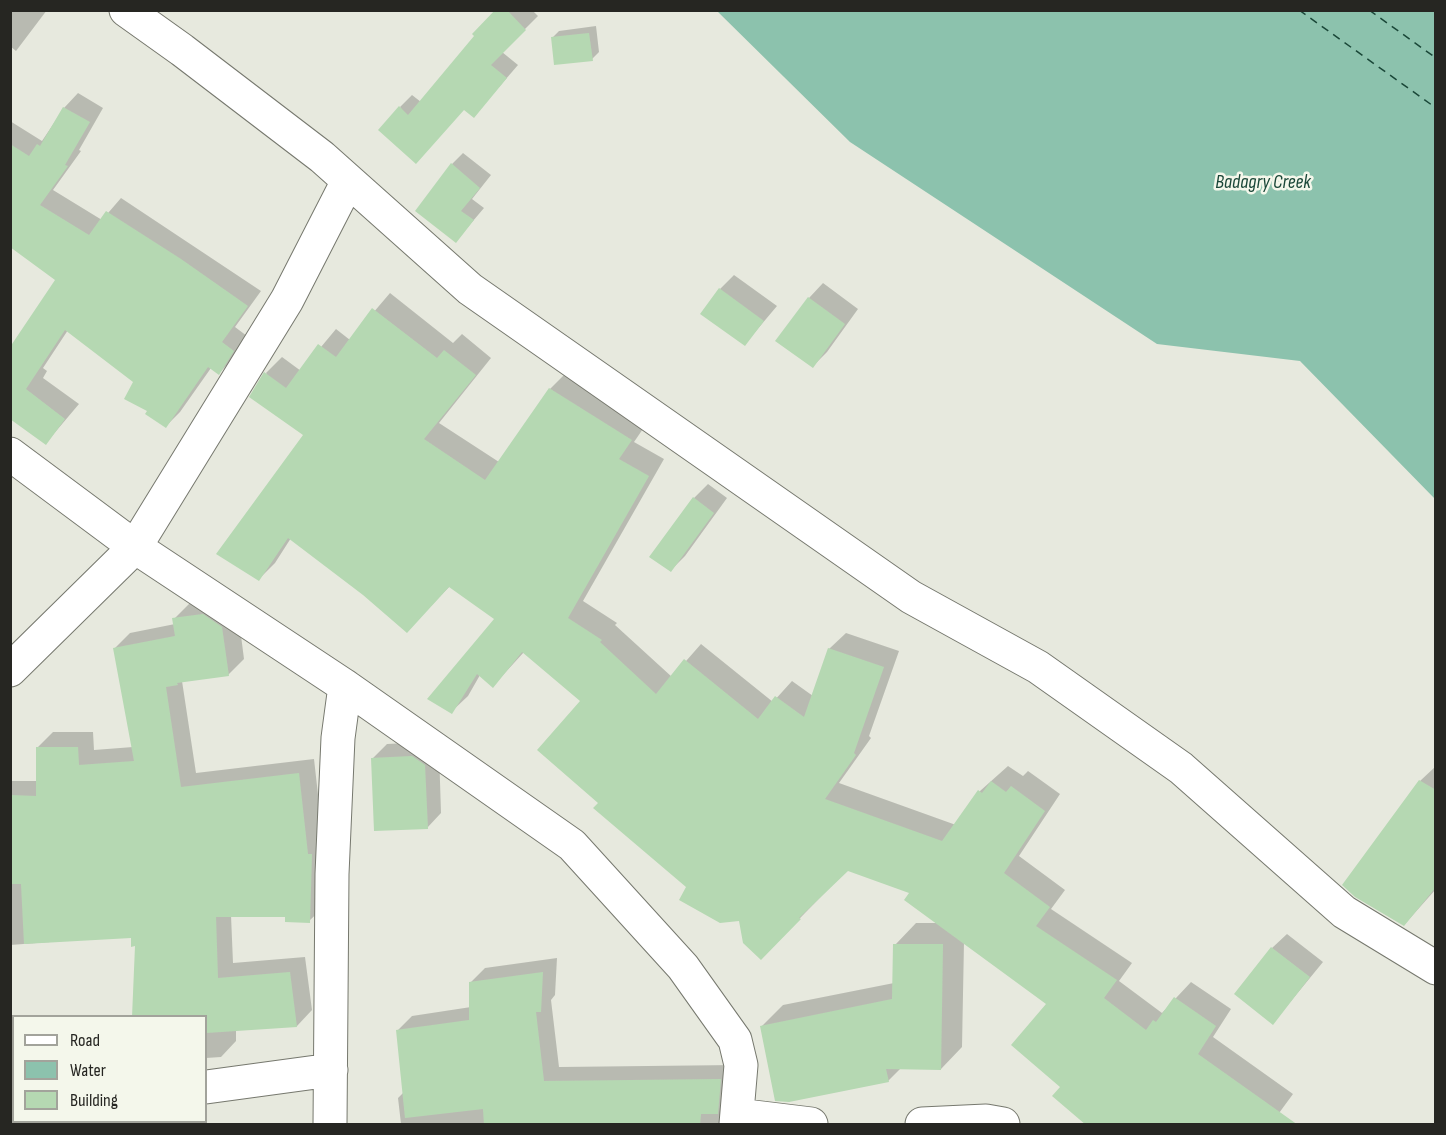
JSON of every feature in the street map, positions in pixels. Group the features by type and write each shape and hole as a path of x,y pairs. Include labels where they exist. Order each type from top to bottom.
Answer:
{"street":[{"path":"126,10 322,157 470,289 911,597 1038,668 1172,762 1344,912 1436,968"},
{"path":"10,670 135,547 287,300 348,181"},
{"path":"10,454 135,547 345,686 572,845 683,967 735,1040 741,1065 736,1120 811,1125"},
{"path":"330,1125 332,874 338,738 345,686"},
{"path":"207,1087 331,1070"},
{"path":"922,1125 986,1121 1002,1125"}],"water":[{"name":"Badagry Creek","path":"717,11 1435,11 1435,499 1300,361 1157,344 850,142"}],"building":[{"path":"495,10 507,10 526,30 491,65 507,78 474,118 464,110 416,164 378,130 399,106 408,115 474,36 472,34"},
{"path":"589,33 593,61 554,65 551,37"},
{"path":"63,107 90,122 65,165 68,166 40,205 89,235 106,211 181,259 248,306 222,342 234,351 219,375 208,367 166,428 145,414 147,411 124,399 133,382 65,330 26,389 65,419 46,445 10,419 10,347 55,280 10,247 10,144 29,156 37,144 40,146"},
{"path":"451,163 480,188 461,211 474,220 456,243 415,211"},
{"path":"719,288 764,321 745,346 700,314"},
{"path":"808,297 845,324 813,368 775,341"},
{"path":"372,308 437,358 444,350 476,375 424,439 485,480 549,388 632,440 619,459 649,476 568,618 602,640 600,642 656,694 684,659 758,719 775,696 804,717 828,648 884,667 854,753 856,755 825,799 942,841 978,790 982,793 991,781 1006,792 1011,786 1045,811 1004,873 1050,907 1036,926 1117,980 1104,998 1146,1030 1153,1020 1156,1022 1174,997 1216,1026 1198,1054 1298,1125 1086,1125 1052,1096 1060,1087 1011,1045 1046,1004 904,900 909,893 848,871 799,918 801,919 761,960 743,943 739,921 720,923 679,900 686,887 593,808 598,803 537,750 580,701 522,652 493,688 477,674 452,714 427,699 494,619 449,587 407,633 363,595 288,538 259,581 216,554 303,435 249,397 264,372 286,388 318,344 336,357"},
{"path":"693,497 714,513 671,572 649,557"},
{"path":"203,614 222,627 229,676 177,683 178,685 166,687 181,787 299,773 308,854 312,854 310,923 285,922 285,917 216,917 218,978 290,972 297,1027 207,1033 207,1015 132,1015 135,946 131,947 131,938 24,944 21,884 10,884 10,795 36,796 36,747 78,747 79,765 134,761 113,648 175,636 172,618"},
{"path":"412,756 425,765 428,829 374,831 371,758"},
{"path":"1419,780 1436,790 1436,887 1404,926 1355,897 1342,885"},
{"path":"893,944 943,944 941,1070 886,1069 889,1082 789,1102 775,1101 760,1026 892,999"},
{"path":"1271,947 1310,977 1273,1025 1234,994"},
{"path":"543,972 541,1012 536,1012 544,1081 721,1079 718,1114 701,1114 700,1125 484,1125 483,1109 405,1118 396,1030 469,1020 469,982"}],"ferry route":[{"path":"1299,10 1436,108"},
{"path":"1369,10 1436,58"}]}
